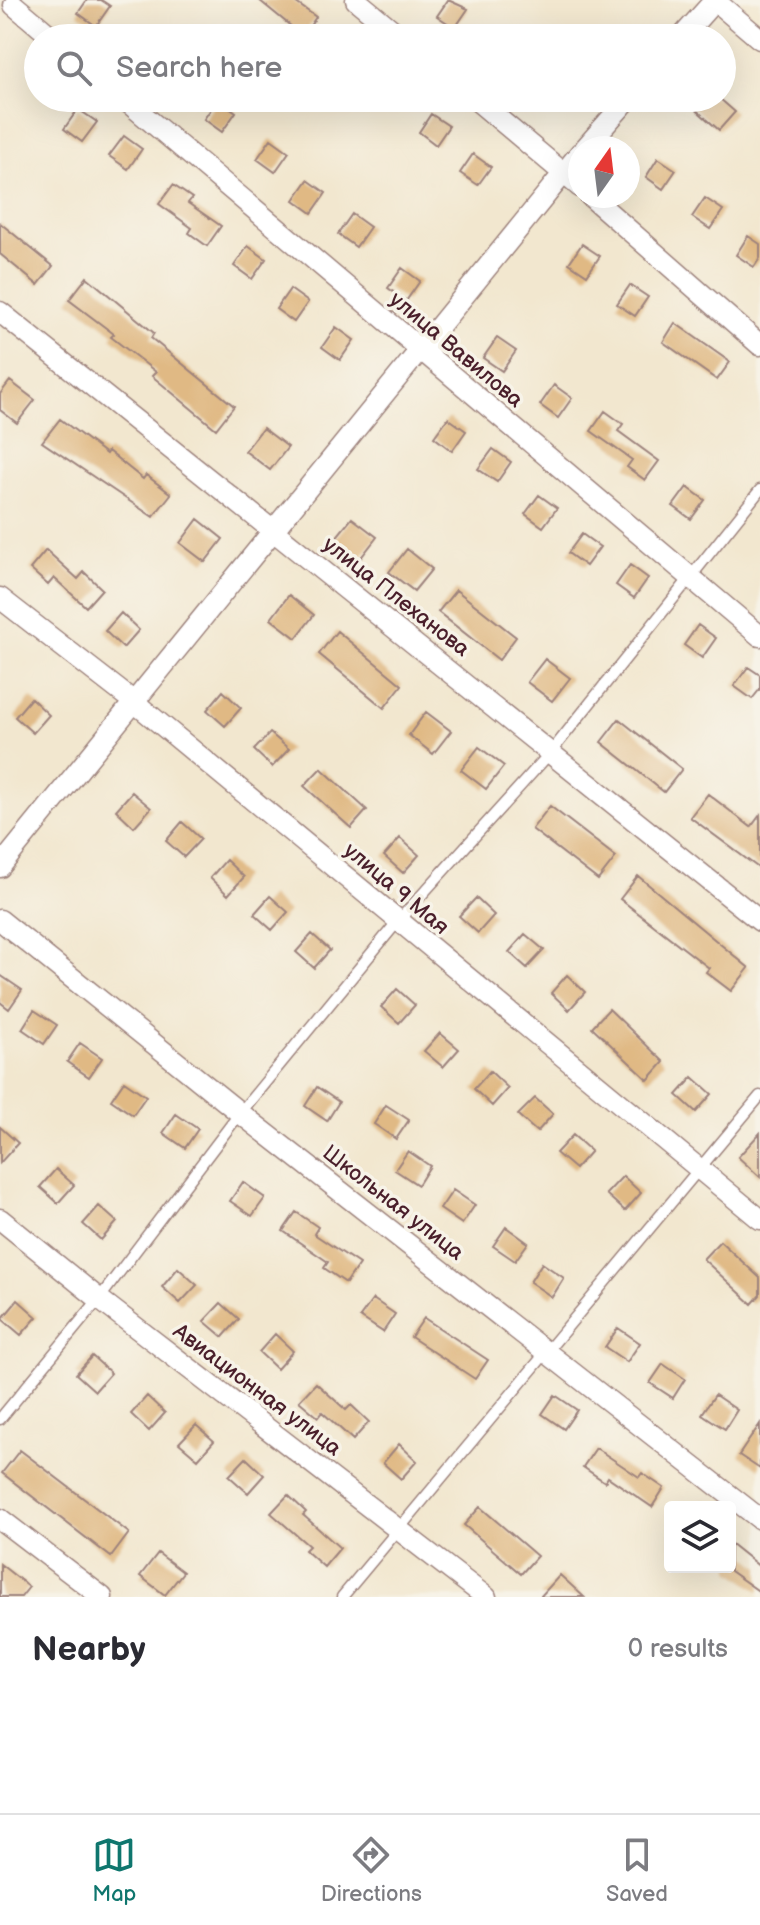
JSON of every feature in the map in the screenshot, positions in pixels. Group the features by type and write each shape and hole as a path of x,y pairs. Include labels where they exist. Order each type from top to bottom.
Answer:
{"street":[{"path":"356,0 385,24"},
{"path":"693,24 714,0 760,39"},
{"path":"14,5 36,24"},
{"name":"улица Вавилова","path":"139,112 760,636"},
{"path":"491,112 568,176"},
{"path":"596,136 617,112"},
{"path":"0,867 275,532 568,166"},
{"path":"604,208 760,345"},
{"name":"улица Плеханова","path":"0,312 760,921"},
{"name":"улица 9 Мая","path":"0,598 134,702 760,1219"},
{"name":"Школьная улица","path":"0,920 240,1113 760,1519"},
{"name":"Авиационная улица","path":"0,1219 486,1597"},
{"path":"0,1519 102,1597"}],"lane":[{"path":"0,1419 99,1299 240,1113 398,921 551,752 687,577 760,490"},
{"path":"342,1597 760,1096"}],"building":[{"path":"87,0 101,0 110,6 97,24 78,13"},
{"path":"259,0 292,0 316,17 311,24 288,24"},
{"path":"448,0 468,9 458,24 449,24 437,16"},
{"path":"76,112 82,112 97,122 82,142 64,129"},
{"path":"209,112 236,112 222,132 204,119"},
{"path":"699,112 735,112 719,130"},
{"path":"431,114 449,126 436,145 419,132"},
{"path":"124,136 142,149 128,169 109,156"},
{"path":"271,139 289,152 275,172 257,159"},
{"path":"473,154 491,167 478,185 460,173"},
{"path":"658,158 676,170 663,189 646,177"},
{"path":"308,180 326,193 312,213 294,200"},
{"path":"173,185 192,198 188,203 221,226 207,246 189,233 192,228 159,204"},
{"path":"705,198 723,210 710,229 692,217"},
{"path":"352,214 370,227 356,247 338,234"},
{"path":"0,223 53,266 38,285 0,254"},
{"path":"748,236 760,244 760,258 754,267 736,255"},
{"path":"582,244 600,256 587,275 569,263"},
{"path":"248,246 266,259 252,279 234,266"},
{"path":"402,268 420,281 406,301 388,288"},
{"path":"87,277 154,333 151,338 234,406 216,429 152,376 156,372 111,337 114,334 69,300"},
{"path":"630,285 648,297 635,316 617,304"},
{"path":"290,289 308,302 294,322 276,309"},
{"path":"675,323 730,362 717,380 663,342"},
{"path":"336,327 354,340 340,360 322,347"},
{"path":"497,338 516,351 502,371 483,358"},
{"path":"10,381 35,400 17,423 0,410 0,394"},
{"path":"554,385 572,398 558,418 540,405"},
{"path":"605,411 623,424 618,431 659,461 645,480 627,467 632,460 591,431"},
{"path":"448,418 466,431 452,451 434,437"},
{"path":"60,419 143,479 146,475 171,494 153,517 42,442"},
{"path":"263,428 288,447 270,470 245,451"},
{"path":"493,449 511,462 497,482 478,469"},
{"path":"687,487 705,500 691,519 673,506"},
{"path":"539,495 557,508 543,527 525,514"},
{"path":"352,518 377,537 359,560 334,540"},
{"path":"198,519 223,539 205,562 180,543"},
{"path":"582,534 600,547 586,566 568,553"},
{"path":"407,549 432,569 414,591 389,572"},
{"path":"46,550 78,579 84,572 102,589 86,607 54,578 48,585 30,569"},
{"path":"630,565 648,578 634,598 616,585"},
{"path":"456,590 516,637 499,660 438,612"},
{"path":"289,595 314,615 296,638 271,619"},
{"path":"121,613 139,630 123,648 105,631"},
{"path":"698,625 716,638 702,658 684,645"},
{"path":"337,631 402,685 384,708 319,654"},
{"path":"545,659 570,678 552,701 527,682"},
{"path":"748,667 760,675 760,689 752,699 734,686"},
{"path":"223,691 241,708 225,726 207,710"},
{"path":"31,698 49,715 33,733 15,717"},
{"path":"426,712 451,731 433,754 409,735"},
{"path":"619,719 682,769 664,792 601,742"},
{"path":"270,733 289,749 272,767 254,750"},
{"path":"479,747 504,766 486,789 461,770"},
{"path":"321,768 367,810 351,828 304,786"},
{"path":"132,792 151,808 134,827 116,810"},
{"path":"708,794 751,827 760,815 760,869 690,817"},
{"path":"550,806 616,857 598,880 532,829"},
{"path":"182,822 201,839 184,857 166,841"},
{"path":"400,838 419,855 403,873 384,856"},
{"path":"226,860 244,877 228,895 210,878"},
{"path":"638,876 749,968 731,991 706,972 709,968 620,899"},
{"path":"270,896 288,912 272,930 254,914"},
{"path":"476,898 494,915 478,933 459,916"},
{"path":"312,934 330,950 314,968 296,952"},
{"path":"525,934 544,950 527,968 509,952"},
{"path":"0,975 22,990 9,1009 0,1002"},
{"path":"567,975 585,992 569,1010 551,993"},
{"path":"397,989 415,1005 399,1023 381,1007"},
{"path":"609,1009 664,1062 648,1080 592,1027"},
{"path":"34,1010 57,1025 44,1044 22,1029"},
{"path":"440,1033 459,1049 443,1067 424,1051"},
{"path":"80,1043 102,1058 89,1077 67,1062"},
{"path":"490,1071 508,1088 492,1106 474,1089"},
{"path":"693,1077 712,1094 696,1112 677,1095"},
{"path":"124,1081 146,1096 133,1115 111,1100"},
{"path":"317,1087 339,1102 327,1121 305,1106"},
{"path":"535,1098 553,1114 537,1132 518,1115"},
{"path":"386,1105 409,1120 396,1139 374,1124"},
{"path":"176,1114 198,1129 185,1148 163,1133"},
{"path":"0,1127 18,1143 0,1163"},
{"path":"760,1133 760,1177 738,1157"},
{"path":"573,1135 591,1151 575,1169 556,1153"},
{"path":"408,1151 430,1166 418,1185 395,1170"},
{"path":"56,1169 74,1185 58,1203 40,1187"},
{"path":"623,1176 641,1193 625,1211 606,1194"},
{"path":"243,1182 265,1198 252,1216 230,1201"},
{"path":"453,1190 475,1205 462,1224 440,1209"},
{"path":"99,1206 117,1222 101,1240 83,1224"},
{"path":"296,1212 318,1227 314,1234 359,1264 346,1283 324,1268 328,1262 283,1231"},
{"path":"506,1227 528,1243 515,1261 493,1246"},
{"path":"720,1241 760,1278 760,1295 752,1304 703,1259"},
{"path":"542,1263 564,1278 552,1297 530,1282"},
{"path":"178,1268 197,1285 180,1303 162,1287"},
{"path":"373,1299 395,1314 383,1332 360,1317"},
{"path":"18,1300 37,1317 21,1335 2,1319"},
{"path":"221,1303 239,1319 223,1337 204,1321"},
{"path":"424,1318 488,1360 475,1379 411,1337"},
{"path":"618,1328 640,1343 627,1362 605,1347"},
{"path":"275,1334 293,1351 277,1369 259,1352"},
{"path":"92,1356 111,1373 95,1391 76,1374"},
{"path":"663,1364 685,1379 673,1398 650,1383"},
{"path":"316,1383 346,1410 351,1405 369,1422 353,1440 322,1412 318,1417 299,1401"},
{"path":"555,1395 577,1410 564,1429 542,1414"},
{"path":"715,1395 737,1410 725,1429 702,1414"},
{"path":"147,1396 165,1413 149,1431 131,1414"},
{"path":"760,1424 760,1469 739,1455"},
{"path":"196,1425 214,1441 198,1459 179,1443"},
{"path":"399,1444 417,1461 401,1479 383,1463"},
{"path":"596,1448 639,1477 642,1473 664,1488 652,1507 608,1477 605,1482 583,1467"},
{"path":"20,1450 129,1533 111,1557 2,1473"},
{"path":"246,1458 264,1475 248,1493 229,1476"},
{"path":"288,1495 306,1512 303,1515 340,1548 324,1567 305,1550 309,1546 271,1513"},
{"path":"480,1507 537,1556 521,1574 464,1525"},
{"path":"736,1548 760,1567 760,1592 733,1573 736,1573"},
{"path":"158,1553 183,1572 165,1595 140,1576"},
{"path":"0,1564 29,1587 21,1597 0,1597"},
{"path":"560,1575 584,1597 540,1597"}]}
